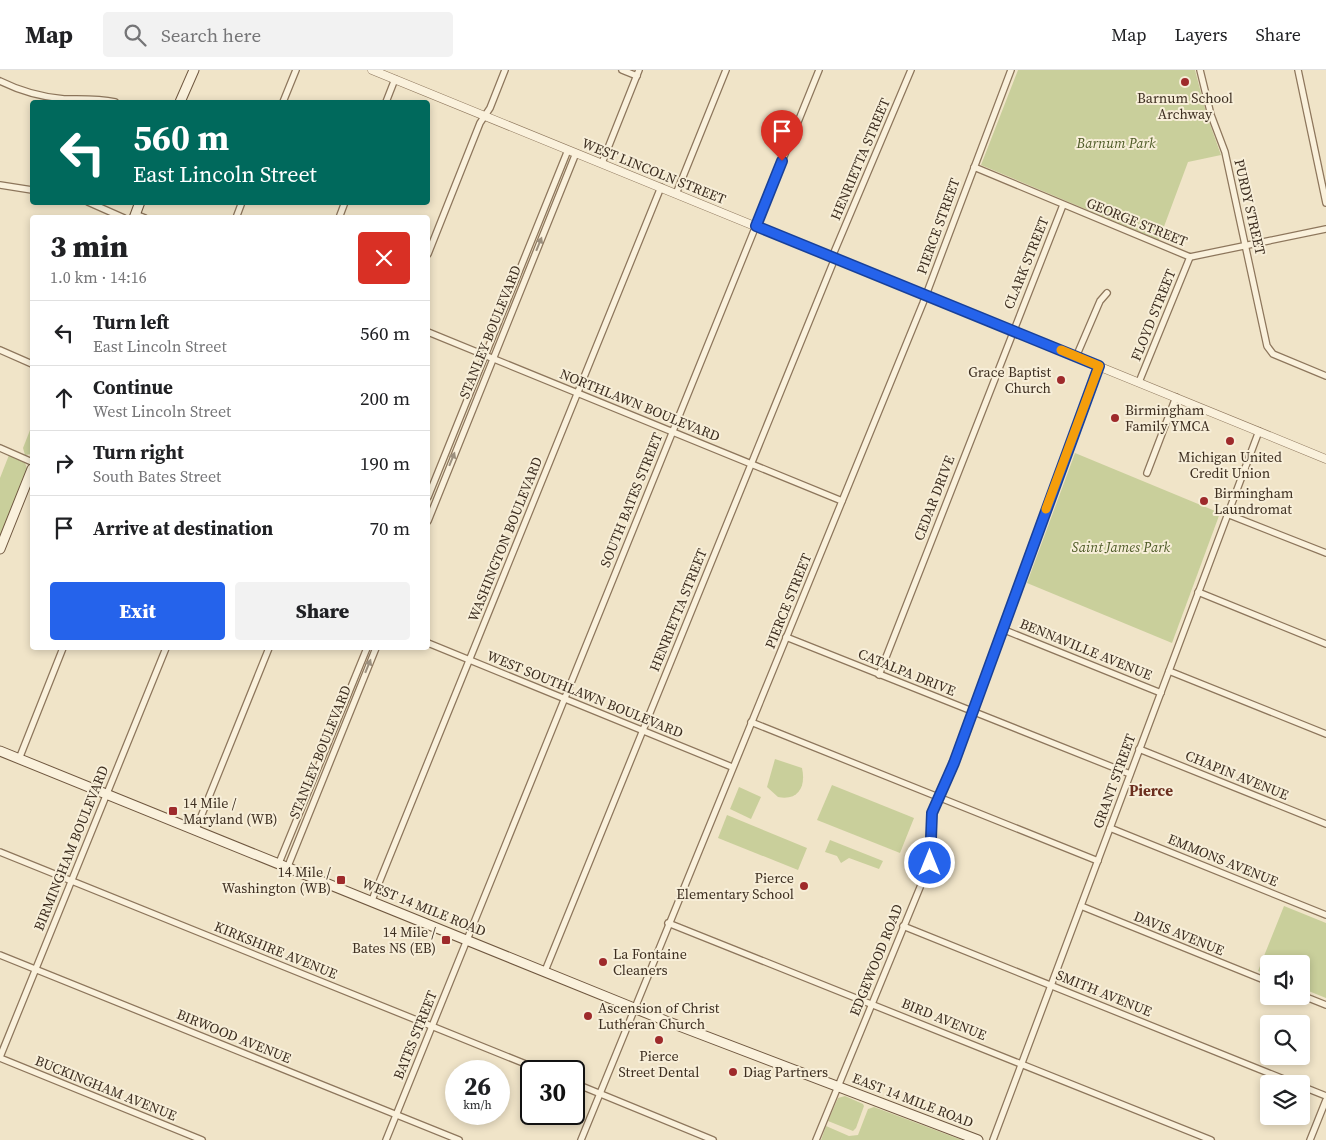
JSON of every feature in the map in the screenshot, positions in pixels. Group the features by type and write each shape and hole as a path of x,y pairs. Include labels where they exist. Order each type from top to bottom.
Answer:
{"main road":[{"path":"181,100 194,70"},
{"path":"0,547 30,482"},
{"name":"WEST 14 MILE ROAD","path":"0,751 466,938 634,1008 838,1086"},
{"name":"EAST 14 MILE ROAD","path":"838,1086 978,1140"}],"street":[{"path":"284,100 296,70"},
{"name":"WEST LINCOLN STREET","path":"372,70 1326,459"},
{"path":"430,249 480,123 485,116 505,70"},
{"path":"602,163 638,73 622,70"},
{"path":"676,194 726,70"},
{"name":"SOUTH BATES STREET","path":"466,938 819,70"},
{"name":"HENRIETTA STREET","path":"545,971 911,70"},
{"name":"PIERCE STREET","path":"581,1140 926,295 1011,70"},
{"name":"PURDY STREET","path":"1200,70 1211,115 1225,152 1270,351 1326,376"},
{"path":"1298,70 1326,203"},
{"path":"387,100 395,79"},
{"path":"0,82 20,90 47,97 102,100"},
{"name":"STANLEY BOULEVARD","path":"430,493 568,150"},
{"name":"STANLEY BOULEVARD","path":"430,516 576,153"},
{"name":"GEORGE STREET","path":"974,167 1190,257 1326,229"},
{"path":"0,185 30,190"},
{"name":"WASHINGTON BOULEVARD","path":"372,900 661,187"},
{"name":"CLARK STREET","path":"1012,330 1063,204"},
{"path":"95,205 117,215"},
{"name":"FLOYD STREET","path":"1139,382 1190,257"},
{"path":"522,263 530,266"},
{"path":"1076,356 1100,301 1107,293"},
{"name":"CEDAR DRIVE","path":"879,674 1012,330"},
{"name":"NORTHLAWN BOULEVARD","path":"430,333 842,501"},
{"path":"0,350 30,363"},
{"name":"EDGEWOOD ROAD","path":"816,1140 930,863 930,821 954,763 1099,366"},
{"path":"1147,473 1176,397"},
{"name":"GRANT STREET","path":"993,1140 1258,431"},
{"path":"0,448 30,461"},
{"path":"433,485 441,488"},
{"path":"1227,514 1326,553"},
{"path":"1198,592 1326,644"},
{"name":"BENNAVILLE AVENUE","path":"1002,628 1161,693"},
{"name":"CATALPA DRIVE","path":"786,637 1130,774"},
{"name":"WEST SOUTHLAWN BOULEVARD","path":"430,644 732,767"},
{"path":"18,758 62,650"},
{"name":"BIRMINGHAM BOULEVARD","path":"0,1058 165,650"},
{"path":"196,829 268,650"},
{"name":"STANLEY BOULEVARD","path":"284,865 329,741 365,650"},
{"name":"STANLEY BOULEVARD","path":"284,865 375,650"},
{"name":"BENNAVILLE AVENUE","path":"1169,671 1326,734"},
{"path":"751,722 1098,861"},
{"path":"329,741 336,744"},
{"name":"CHAPIN AVENUE","path":"1139,749 1326,824"},
{"name":"EMMONS AVENUE","path":"1110,828 1326,915"},
{"name":"KIRKSHIRE AVENUE","path":"0,852 520,1062"},
{"name":"DAVIS AVENUE","path":"1081,906 1260,978"},
{"name":"BIRD AVENUE","path":"668,923 1211,1140"},
{"name":"SMITH AVENUE","path":"903,926 1274,1075"},
{"name":"BATES STREET","path":"386,1140 466,938"},
{"name":"BIRWOOD AVENUE","path":"0,956 459,1140"},
{"path":"1310,999 1326,1005"},
{"name":"BUCKINGHAM AVENUE","path":"0,1058 202,1140"},
{"path":"585,1089 713,1140"},
{"path":"1310,1090 1326,1096"},
{"path":"1310,1140 1326,1100"}],"green space":[{"name":"Barnum Park","path":"1018,70 1195,70 1207,116 1221,155 1188,162 1159,240 981,165"},
{"path":"30,430 30,454 25,455 23,448"},
{"name":"Saint James Park","path":"1075,453 1220,513 1172,643 1027,583"},
{"path":"9,455 25,463 28,471 0,537 0,478"},
{"path":"775,759 802,768 802,786 791,797 778,797 767,787"},
{"path":"832,785 914,818 900,853 817,820"},
{"path":"739,787 761,797 751,819 730,809"},
{"path":"727,815 807,848 798,870 718,838"},
{"path":"830,840 883,861 879,869 849,858 841,863 837,856 825,852"},
{"path":"1284,906 1326,923 1326,998 1310,992 1310,955 1264,955"},
{"path":"845,1096 864,1106 856,1128 853,1131 828,1121 838,1098"},
{"path":"874,1107 962,1140 821,1140 826,1126 849,1136 858,1135 868,1109"}],"slow traffic":[{"path":"1046,509 1099,366 1061,350"}],"place":[{"name":"Barnum School Archway","path":"1185,82"},
{"name":"Grace Baptist Church","path":"1061,380"},
{"name":"Birmingham Family YMCA","path":"1115,418"},
{"name":"Michigan United Credit Union","path":"1230,441"},
{"name":"Birmingham Laundromat","path":"1204,501"},
{"name":"14 Mile / Maryland (WB)","path":"173,811"},
{"name":"14 Mile / Washington (WB)","path":"341,880"},
{"name":"Pierce Elementary School","path":"804,886"},
{"name":"14 Mile / Bates NS (EB)","path":"446,940"},
{"name":"La Fontaine Cleaners","path":"603,962"},
{"name":"Ascension of Christ Lutheran Church","path":"588,1016"},
{"name":"Pierce Street Dental","path":"659,1040"},
{"name":"Diag Partners","path":"733,1072"}],"district":[{"name":"Pierce","path":"1151,790"}],"route":[{"path":"782,161 756,226 1099,366 954,763 932,813 930,829 932,855 930,863"}]}
